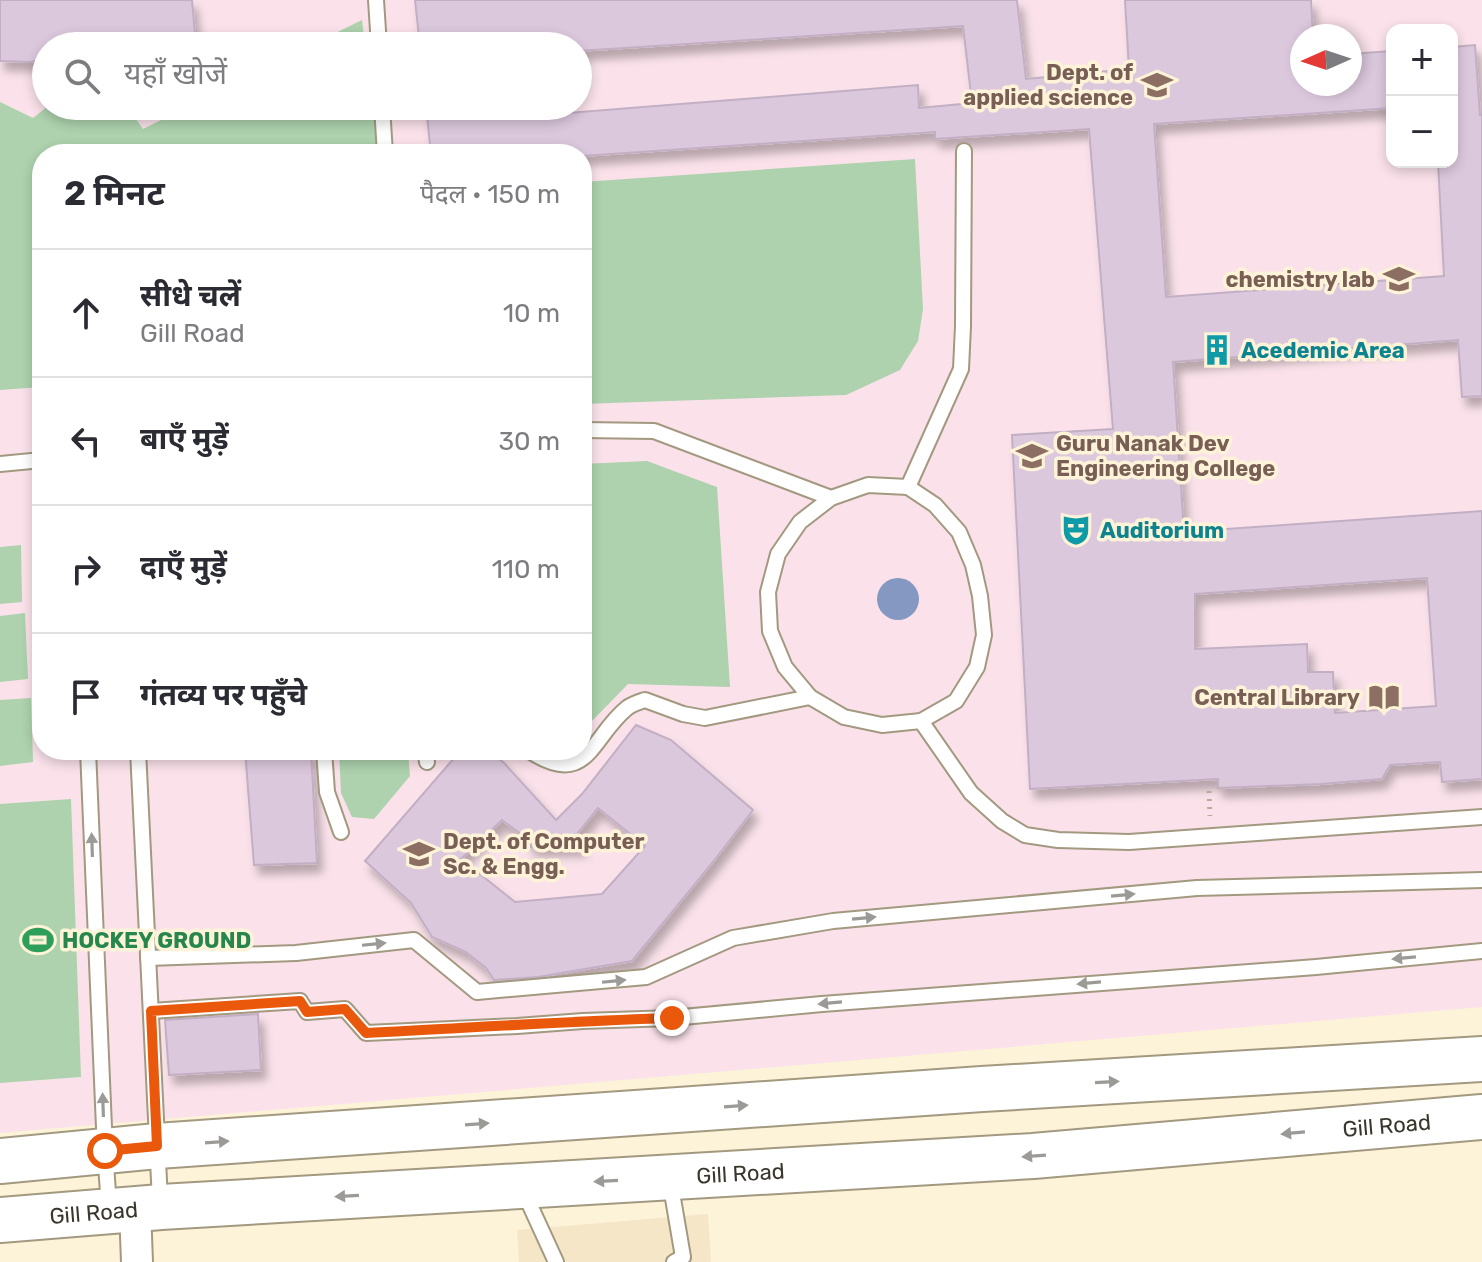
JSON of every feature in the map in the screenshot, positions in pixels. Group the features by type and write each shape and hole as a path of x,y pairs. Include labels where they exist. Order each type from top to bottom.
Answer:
{"main road":[{"path":"0,1161 157,1146 966,1090 1482,1059"},
{"name":"Gill Road","path":"0,1220 135,1209 1033,1156 1482,1117"}],"street":[{"path":"135,1209 137,1262"}],"lane":[{"path":"376,0 378,32"},
{"path":"383,120 384,144"},
{"path":"908,487 961,369 964,151"},
{"path":"592,430 654,431 831,498"},
{"path":"0,464 32,461"},
{"path":"868,485 908,487 935,505 959,532 973,565 984,635 977,667 956,701 921,721 882,725 844,717 810,697 785,667 770,631 768,592 778,554 800,522 831,498 868,485"},
{"path":"592,750 598,739 629,706 645,700 683,714 705,718 810,697"},
{"path":"921,721 971,793 1002,821 1025,835 1058,840 1129,842 1482,817"},
{"path":"88,760 105,1151 135,1209"},
{"path":"135,1209 157,1146 138,760"},
{"path":"325,760 327,792 341,832"},
{"path":"545,760 554,765 576,764 581,760"},
{"path":"148,958 296,953 414,940 477,992 646,977 733,938 833,921 1197,888 1482,880"},
{"path":"151,1011 300,1001 307,1012 345,1009 366,1033 672,1018 1482,951"},
{"path":"670,1177 683,1257 674,1262"},
{"path":"521,1186 556,1262"}],"shaded area":[{"name":"Guru Nanak Dev Engineering College","path":"0,0 1482,0 1482,1007 0,1133"},
{"path":"708,1214 711,1262 519,1262 517,1230"}],"green space":[{"path":"362,20 363,32 338,32"},
{"path":"0,102 32,120 137,120 143,129 161,120 376,120 379,144 32,144 32,388 0,390"},
{"path":"915,159 923,309 918,341 900,370 846,395 592,404 592,181"},
{"path":"647,461 717,487 730,687 628,684 592,720 592,464"},
{"path":"21,545 22,602 0,604 0,547"},
{"path":"25,613 28,679 0,682 0,616"},
{"path":"31,698 33,762 0,766 0,700"},
{"path":"339,760 409,760 410,776 374,819 352,817 341,793"},
{"name":"HOCKEY GROUND","path":"71,799 81,1077 0,1083 0,804"}],"water":[{"path":"898,578 913,584 919,599 913,614 898,620 883,614 877,599 883,584"}],"building":[{"path":"0,0 192,0 195,32 32,32 32,62 0,61"},
{"path":"415,0 1017,0 1026,79 1129,69 1125,0 1311,0 1312,24 1290,24 1290,96 1362,96 1362,53 1386,51 1386,108 1154,124 1166,297 1444,276 1438,168 1458,168 1458,46 1475,45 1482,115 1482,396 1462,397 1458,340 1173,362 1184,532 1482,511 1482,779 1442,782 1440,762 1390,765 1382,779 1321,784 1218,788 1218,779 1030,789 1012,435 1113,429 1089,129 935,139 935,132 592,155 592,144 430,144 427,120 592,120 592,111 918,85 919,108 972,103 963,26 592,50 592,32 418,32","holes":["1427,578 1436,706 1335,713 1333,672 1308,672 1307,644 1195,649 1195,594"]},
{"name":"Dept. of Computer Sc. & Engg.","path":"636,725 671,740 753,810 632,961 538,977 494,980 486,968 466,952 432,937 411,903 365,861 452,760 501,760 556,820 582,794","holes":["598,808 645,846 602,894 515,902 461,859 502,820 533,843 529,847 582,847 574,838"]},
{"path":"246,760 312,760 317,863 254,865"},
{"path":"258,1014 261,1070 169,1075 165,1020"}],"place":[{"name":"Dept. of applied science","path":"1157,85"},
{"name":"chemistry lab","path":"1399,279"},
{"name":"Acedemic Area","path":"1217,350"},
{"name":"Guru Nanak Dev Engineering College","path":"1032,456"},
{"name":"Auditorium","path":"1076,530"},
{"name":"Central Library","path":"1384,697"},
{"name":"Dept. of Computer Sc. & Engg.","path":"419,854"},
{"name":"HOCKEY GROUND","path":"38,940"}],"route":[{"path":"105,1151 157,1146 151,1011 300,1001 307,1012 345,1009 366,1033 672,1018"}]}
